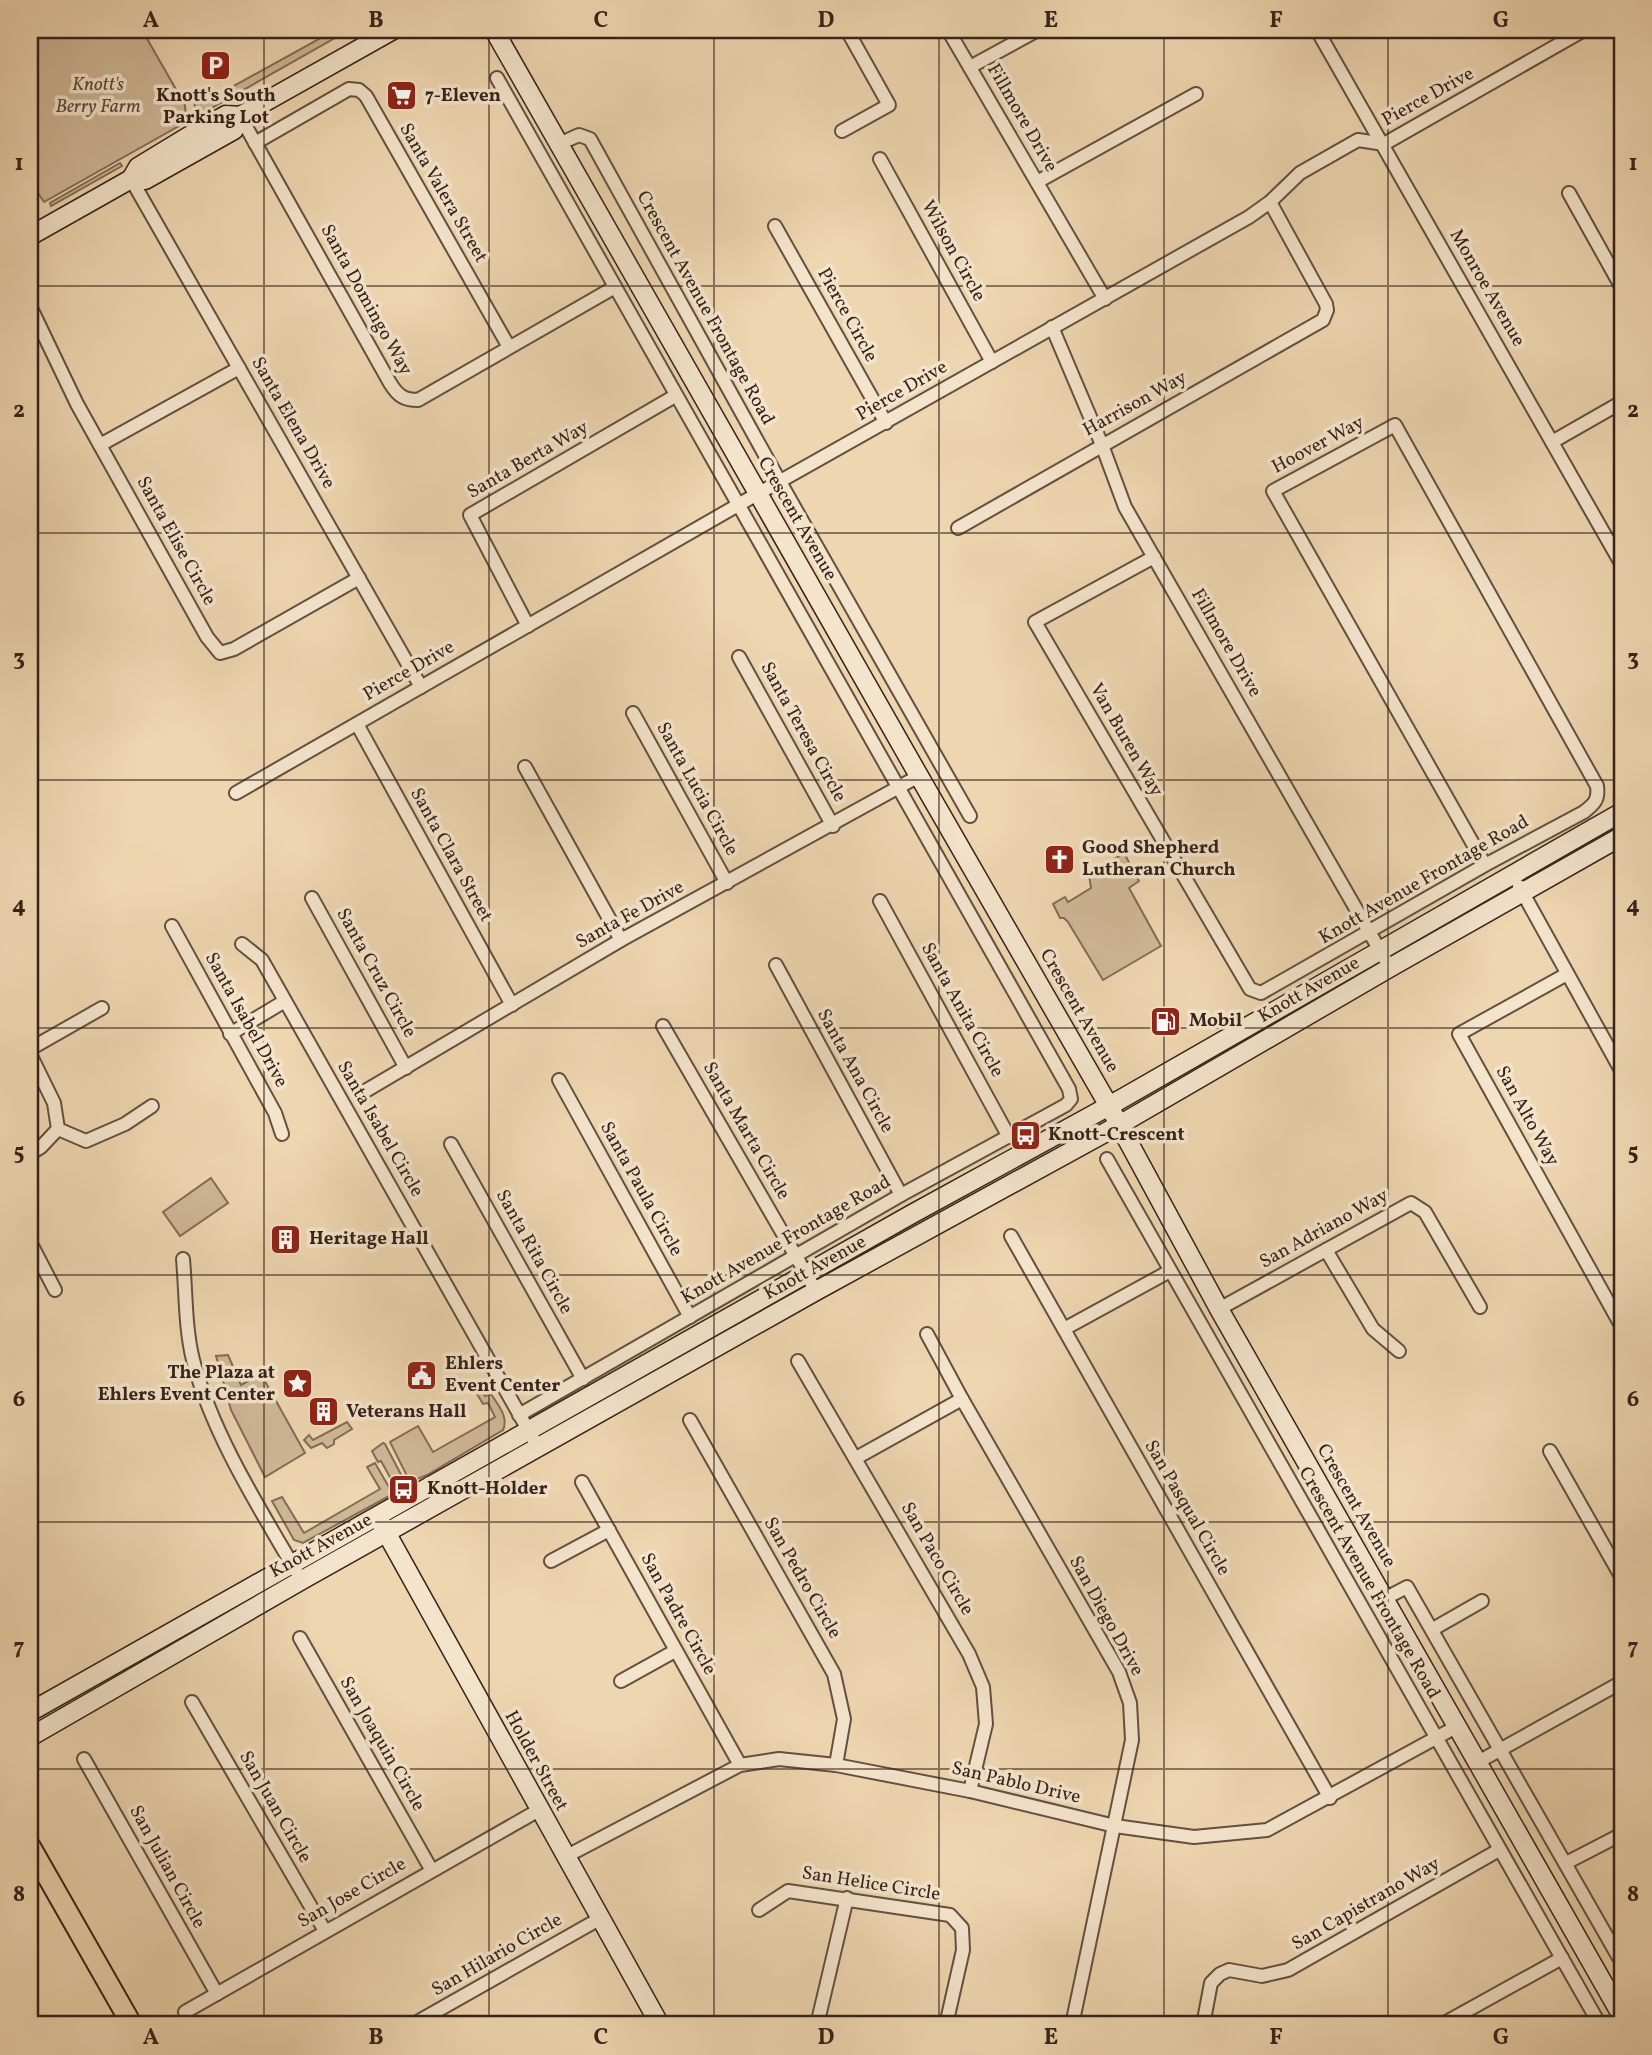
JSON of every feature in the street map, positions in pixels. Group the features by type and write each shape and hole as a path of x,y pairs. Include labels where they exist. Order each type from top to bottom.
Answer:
{"main road":[{"path":"30,236 131,179 145,180 234,130 240,116 393,30"},
{"name":"Crescent Avenue","path":"494,30 1109,1107 1219,1309 1622,2016"},
{"name":"Knott Avenue","path":"30,1712 377,1516 524,1423 806,1274 1109,1107 1622,811"},
{"name":"Knott Avenue","path":"30,1737 302,1580 1119,1125 1622,836"},
{"path":"1272,1012 1282,1030"},
{"name":"Holder Street","path":"377,1516 659,2025"},
{"path":"30,1846 132,2025"}],"street":[{"path":"842,131 889,105 847,30"},
{"name":"Fillmore Drive","path":"948,30 1105,299"},
{"path":"970,67 1038,30"},
{"name":"Pierce Drive","path":"236,793 1249,217 1270,202 1300,173 1358,140 1384,144 1584,30"},
{"name":"Monroe Avenue","path":"1322,31 1622,565"},
{"path":"497,78 898,788"},
{"name":"Santa Valera Street","path":"255,143 349,89 359,90 366,96 509,347"},
{"path":"1037,182 1196,94"},
{"name":"Santa Domingo Way","path":"240,116 397,393 407,400 418,400 615,287"},
{"name":"Crescent Avenue Frontage Road","path":"559,144 579,135 590,139 780,482 970,816"},
{"name":"Wilson Circle","path":"880,159 992,362"},
{"name":"Santa Elena Drive","path":"131,179 421,687"},
{"path":"1569,193 1622,288"},
{"name":"Harrison Way","path":"957,528 1318,324 1326,316 1330,310 1270,202"},
{"name":"Pierce Circle","path":"775,226 886,423"},
{"name":"Santa Elise Circle","path":"30,306 77,404 207,637 220,653 234,649 359,578"},
{"name":"Fillmore Drive","path":"1052,327 1125,507 1390,968"},
{"path":"100,445 239,368"},
{"name":"Santa Berta Way","path":"528,626 470,515 676,396"},
{"path":"1552,442 1622,402"},
{"name":"Hoover Way","path":"1485,865 1273,491 1395,425 1597,786"},
{"name":"Van Buren Way","path":"1153,557 1035,622 1250,989 1255,992"},
{"name":"Santa Teresa Circle","path":"739,657 833,826"},
{"name":"Santa Lucia Circle","path":"633,713 727,883"},
{"name":"Santa Clara Street","path":"357,724 512,1005"},
{"path":"525,767 621,940"},
{"name":"Santa Fe Drive","path":"362,1093 621,940 833,826 919,776"},
{"name":"Knott Avenue Frontage Road","path":"1255,992 1261,993 1485,865 1584,812 1595,803 1599,795 1597,786"},
{"name":"Knott Avenue Frontage Road","path":"524,1423 583,1379 901,1195 1066,1105 1071,1099 1069,1089 898,788"},
{"path":"1512,874 1622,1072"},
{"name":"Santa Cruz Circle","path":"312,898 406,1068"},
{"name":"Santa Anita Circle","path":"880,901 1009,1137"},
{"name":"Santa Isabel Drive","path":"172,926 275,1113 282,1134"},
{"name":"Santa Isabel Circle","path":"242,944 261,960 539,1449"},
{"name":"Santa Ana Circle","path":"776,965 901,1195"},
{"name":"San Alto Way","path":"1567,974 1459,1034 1622,1326"},
{"path":"230,1034 285,1001"},
{"path":"58,1129 54,1103 30,1052 102,1008"},
{"name":"Santa Marta Circle","path":"663,1026 816,1292"},
{"name":"Santa Paula Circle","path":"559,1080 690,1317"},
{"path":"58,1129 86,1141 125,1124 152,1106"},
{"path":"30,1154 41,1147 58,1129"},
{"name":"Santa Rita Circle","path":"451,1144 583,1379"},
{"name":"Crescent Avenue Frontage Road","path":"1107,1159 1600,2025"},
{"name":"San Adriano Way","path":"1219,1309 1411,1203 1425,1212 1480,1307"},
{"name":"San Pasqual Circle","path":"1011,1236 1330,1798"},
{"path":"30,1242 55,1290"},
{"path":"1326,1250 1373,1329 1399,1351"},
{"path":"183,1259 191,1349 206,1403 220,1434 302,1580"},
{"path":"1064,1329 1170,1271"},
{"name":"San Diego Drive","path":"928,1334 962,1399 1119,1672 1130,1703 1132,1740 1072,2025"},
{"name":"San Paco Circle","path":"798,1361 969,1654 983,1687 986,1724 970,1791"},
{"path":"856,1458 962,1399"},
{"name":"San Pedro Circle","path":"690,1420 834,1674 844,1719 836,1765"},
{"path":"1550,1451 1622,1578"},
{"name":"San Padre Circle","path":"582,1482 740,1765"},
{"path":"551,1561 609,1530"},
{"name":"Crescent Avenue Frontage Road","path":"1384,1599 1407,1587 1622,1963"},
{"path":"1433,1629 1482,1601"},
{"name":"San Joaquin Circle","path":"300,1639 431,1869"},
{"path":"621,1681 675,1651"},
{"path":"1478,1762 1622,1682"},
{"name":"San Juan Circle","path":"192,1702 324,1931"},
{"name":"San Pablo Drive","path":"565,1857 740,1765 779,1759 836,1765 970,1791 1115,1826 1194,1837 1267,1830 1456,1727"},
{"name":"San Julian Circle","path":"84,1759 216,1994"},
{"name":"San Jose Circle","path":"186,2012 431,1869 539,1810"},
{"path":"1566,1863 1622,1834"},
{"name":"San Capistrano Way","path":"1203,2025 1212,1983 1220,1974 1229,1970 1262,1976 1288,1970 1499,1850"},
{"name":"San Helice Circle","path":"759,1910 788,1891 950,1915 961,1928 963,1950 946,2025"},
{"path":"817,2025 846,1898"},
{"name":"San Hilario Circle","path":"412,2025 601,1918"},
{"path":"1441,2025 1562,1958"}],"green space":[{"name":"Knott's Berry Farm","path":"30,30 142,30 185,105 186,122 44,202 36,190 30,193"},
{"path":"335,30 349,30 194,118 195,99 203,103"},
{"path":"120,163 122,166 51,206 50,203"},
{"path":"1124,853 1139,881 1129,888 1161,946 1103,980 1068,922 1060,918 1053,904 1065,897 1068,902 1091,888 1089,875"},
{"path":"211,1178 228,1203 180,1236 163,1212"},
{"path":"228,1355 241,1385 261,1374 305,1453 265,1477 231,1410 216,1356"},
{"path":"479,1386 485,1396 491,1394 504,1416 503,1430 427,1475 410,1482 390,1442 418,1426 433,1452 495,1417 488,1403 483,1404 474,1389"},
{"path":"347,1422 352,1429 334,1440 334,1444 327,1448 322,1443 311,1448 304,1440 309,1435 313,1440"},
{"path":"383,1443 407,1486 404,1487 400,1480 391,1479 381,1461 378,1462 372,1451"},
{"path":"375,1463 393,1494 303,1543 294,1540 272,1501 282,1497 304,1533 380,1489 367,1467"}],"place":[{"name":"Knott's South Parking Lot","path":"216,65"},
{"name":"7-Eleven","path":"402,96"},
{"name":"Good Shepherd Lutheran Church","path":"1059,859"},
{"name":"Mobil","path":"1166,1021"},
{"name":"Knott-Crescent","path":"1025,1135"},
{"name":"Heritage Hall","path":"286,1239"},
{"name":"Ehlers Event Center","path":"422,1375"},
{"name":"The Plaza at Ehlers Event Center","path":"298,1384"},
{"name":"Veterans Hall","path":"323,1412"},
{"name":"Knott-Holder","path":"404,1489"}]}
